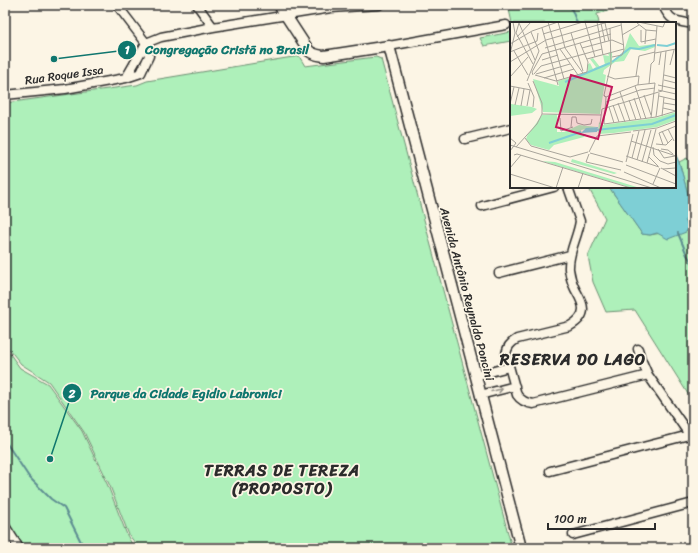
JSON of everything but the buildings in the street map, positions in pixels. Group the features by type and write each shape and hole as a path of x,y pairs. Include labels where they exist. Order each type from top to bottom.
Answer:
{"street":[{"path":"117,5 146,43 161,37 286,16 334,6 377,5"},
{"path":"196,5 213,28"},
{"path":"279,5 309,51 313,54 324,56 506,25"},
{"path":"663,5 665,11 672,20 693,24"},
{"name":"Rua Roque Issa","path":"5,95 65,88 126,78 146,43"},
{"name":"Avenida Antônio Reynaldo Poncini","path":"389,46 521,548"},
{"path":"465,139 510,128"},
{"path":"482,206 550,188"},
{"path":"568,188 580,221 570,255 569,268 572,283 581,301 583,309 581,316 570,326 517,339 508,346 506,355 517,394 524,402 533,404 648,375"},
{"path":"499,273 570,255"},
{"path":"550,471 691,437 648,375 638,349"},
{"path":"475,376 509,367"},
{"path":"480,395 514,386"},
{"path":"573,535 693,503"},
{"path":"5,526 19,548"}],"green space":[{"path":"508,5 606,5 608,11 597,14 599,22 512,22"},
{"path":"510,32 510,41 484,46 480,38"},
{"path":"299,56 305,66 376,57 381,59 512,548 139,548 129,535 110,486 84,432 49,382 21,364 5,344 5,103 137,85 147,81"},
{"path":"687,158 693,165 693,212 679,162"},
{"path":"589,188 610,188 642,234 650,235 689,228 685,220 693,212 693,402 635,310 606,312 593,282 588,256 605,218"},
{"path":"5,347 20,368 48,384 82,431 108,486 127,535 134,548 24,548 5,518"}],"water":[{"path":"676,155 693,212 685,220 689,228 686,232 668,239 657,233 650,235 642,234 610,188 676,188"}],"waterway":[{"path":"570,5 577,22"},
{"path":"678,233 687,255 693,264"},
{"path":"5,441 29,477 51,499 64,508 84,548"}],"place":[{"name":"Congregação Cristã no Brasil","path":"54,59"},
{"name":"Parque da Cidade Egidio Labronici","path":"50,459"}],"district":[{"name":"RESERVA DO LAGO","path":"573,359"},
{"name":"TERRAS DE TEREZA (PROPOSTO)","path":"282,479"}]}
